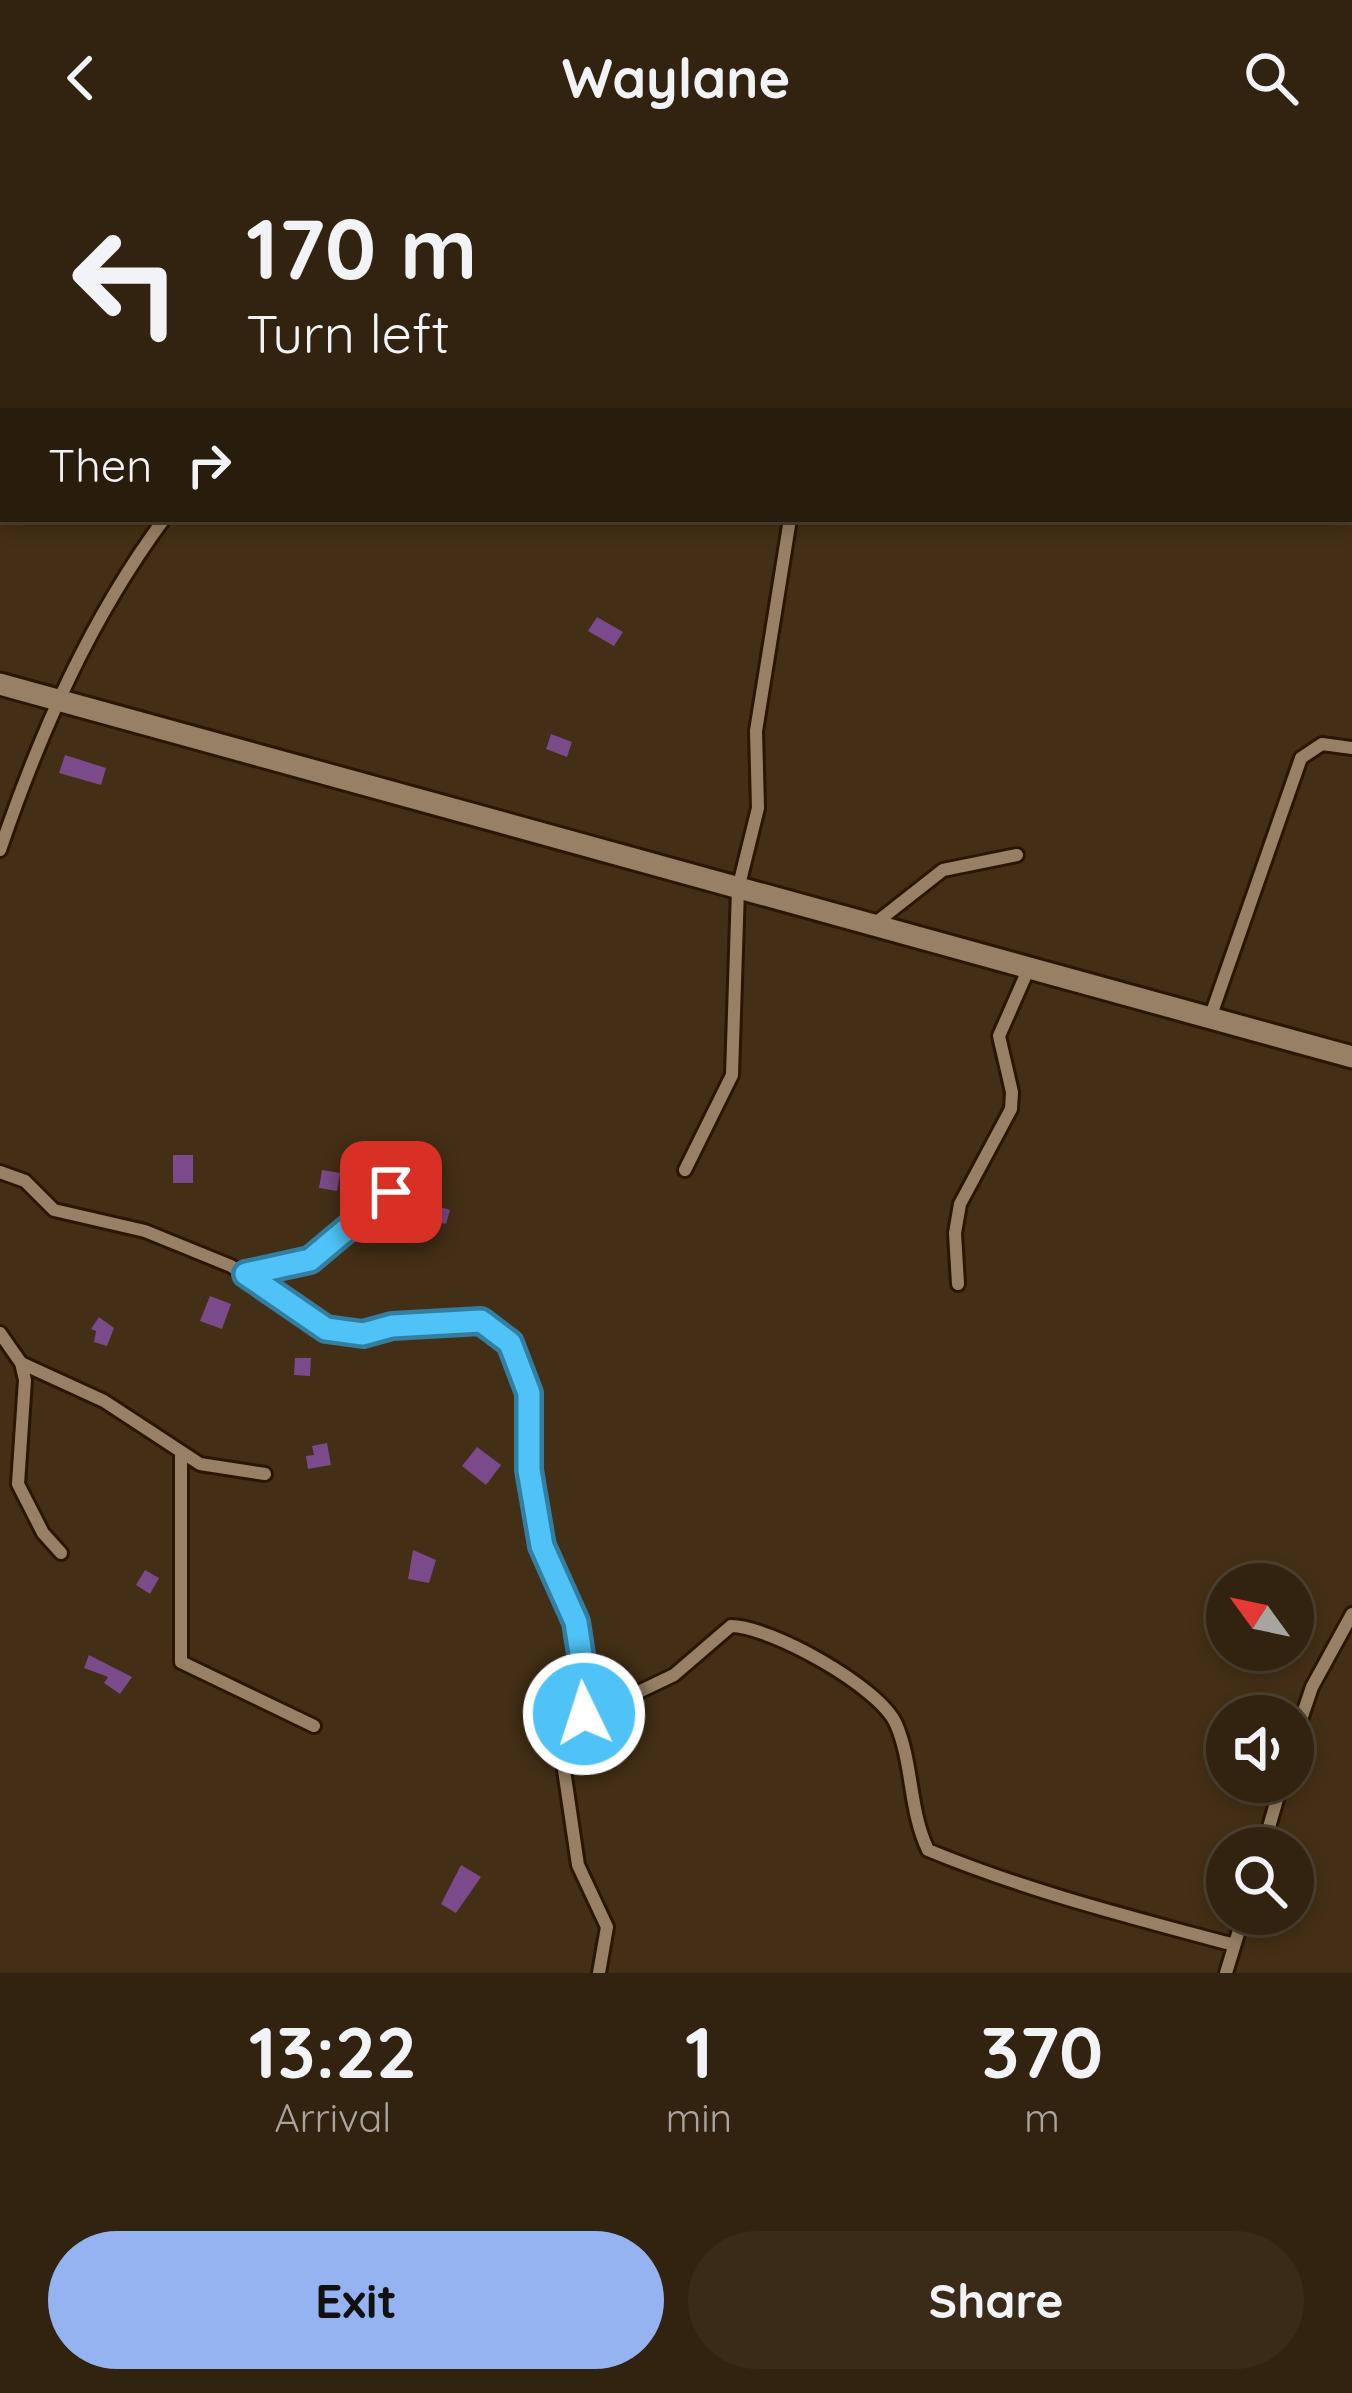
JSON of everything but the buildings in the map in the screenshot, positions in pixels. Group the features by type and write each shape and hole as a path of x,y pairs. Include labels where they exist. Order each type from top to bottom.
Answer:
{"street":[{"path":"0,850 56,700 137,552 162,522"},
{"path":"685,1170 732,1075 738,889 758,808 756,731 790,522"},
{"path":"0,684 1352,1057"},
{"path":"1210,1018 1301,758 1322,744 1352,748"},
{"path":"872,926 943,870 1017,855"},
{"path":"958,1284 956,1218 1011,1109 1012,1092 999,1036 1028,970"},
{"path":"0,1172 25,1181 54,1210 145,1231 246,1274 326,1329 363,1334 392,1326 481,1321 510,1343 529,1393 529,1470 542,1546 576,1622 587,1699 563,1763 578,1865 607,1927 599,1973"},
{"path":"246,1274 310,1260 391,1192"},
{"path":"0,1333 21,1363 26,1417 18,1484 44,1533 61,1553"},
{"path":"21,1363 104,1401 200,1464 265,1474"},
{"path":"181,1452 181,1662 314,1726"},
{"path":"1309,1695 1352,1614"},
{"path":"582,1719 674,1675 731,1626 762,1630 843,1672 895,1720 928,1850 1053,1899 1130,1912 1234,1945"},
{"path":"1226,1973 1237,1935"}],"route":[{"path":"391,1192 310,1260 246,1274 326,1329 363,1334 392,1326 481,1321 495,1327 510,1343 529,1393 527,1454 542,1546 548,1568 572,1604 576,1622 587,1699 584,1714"}]}
